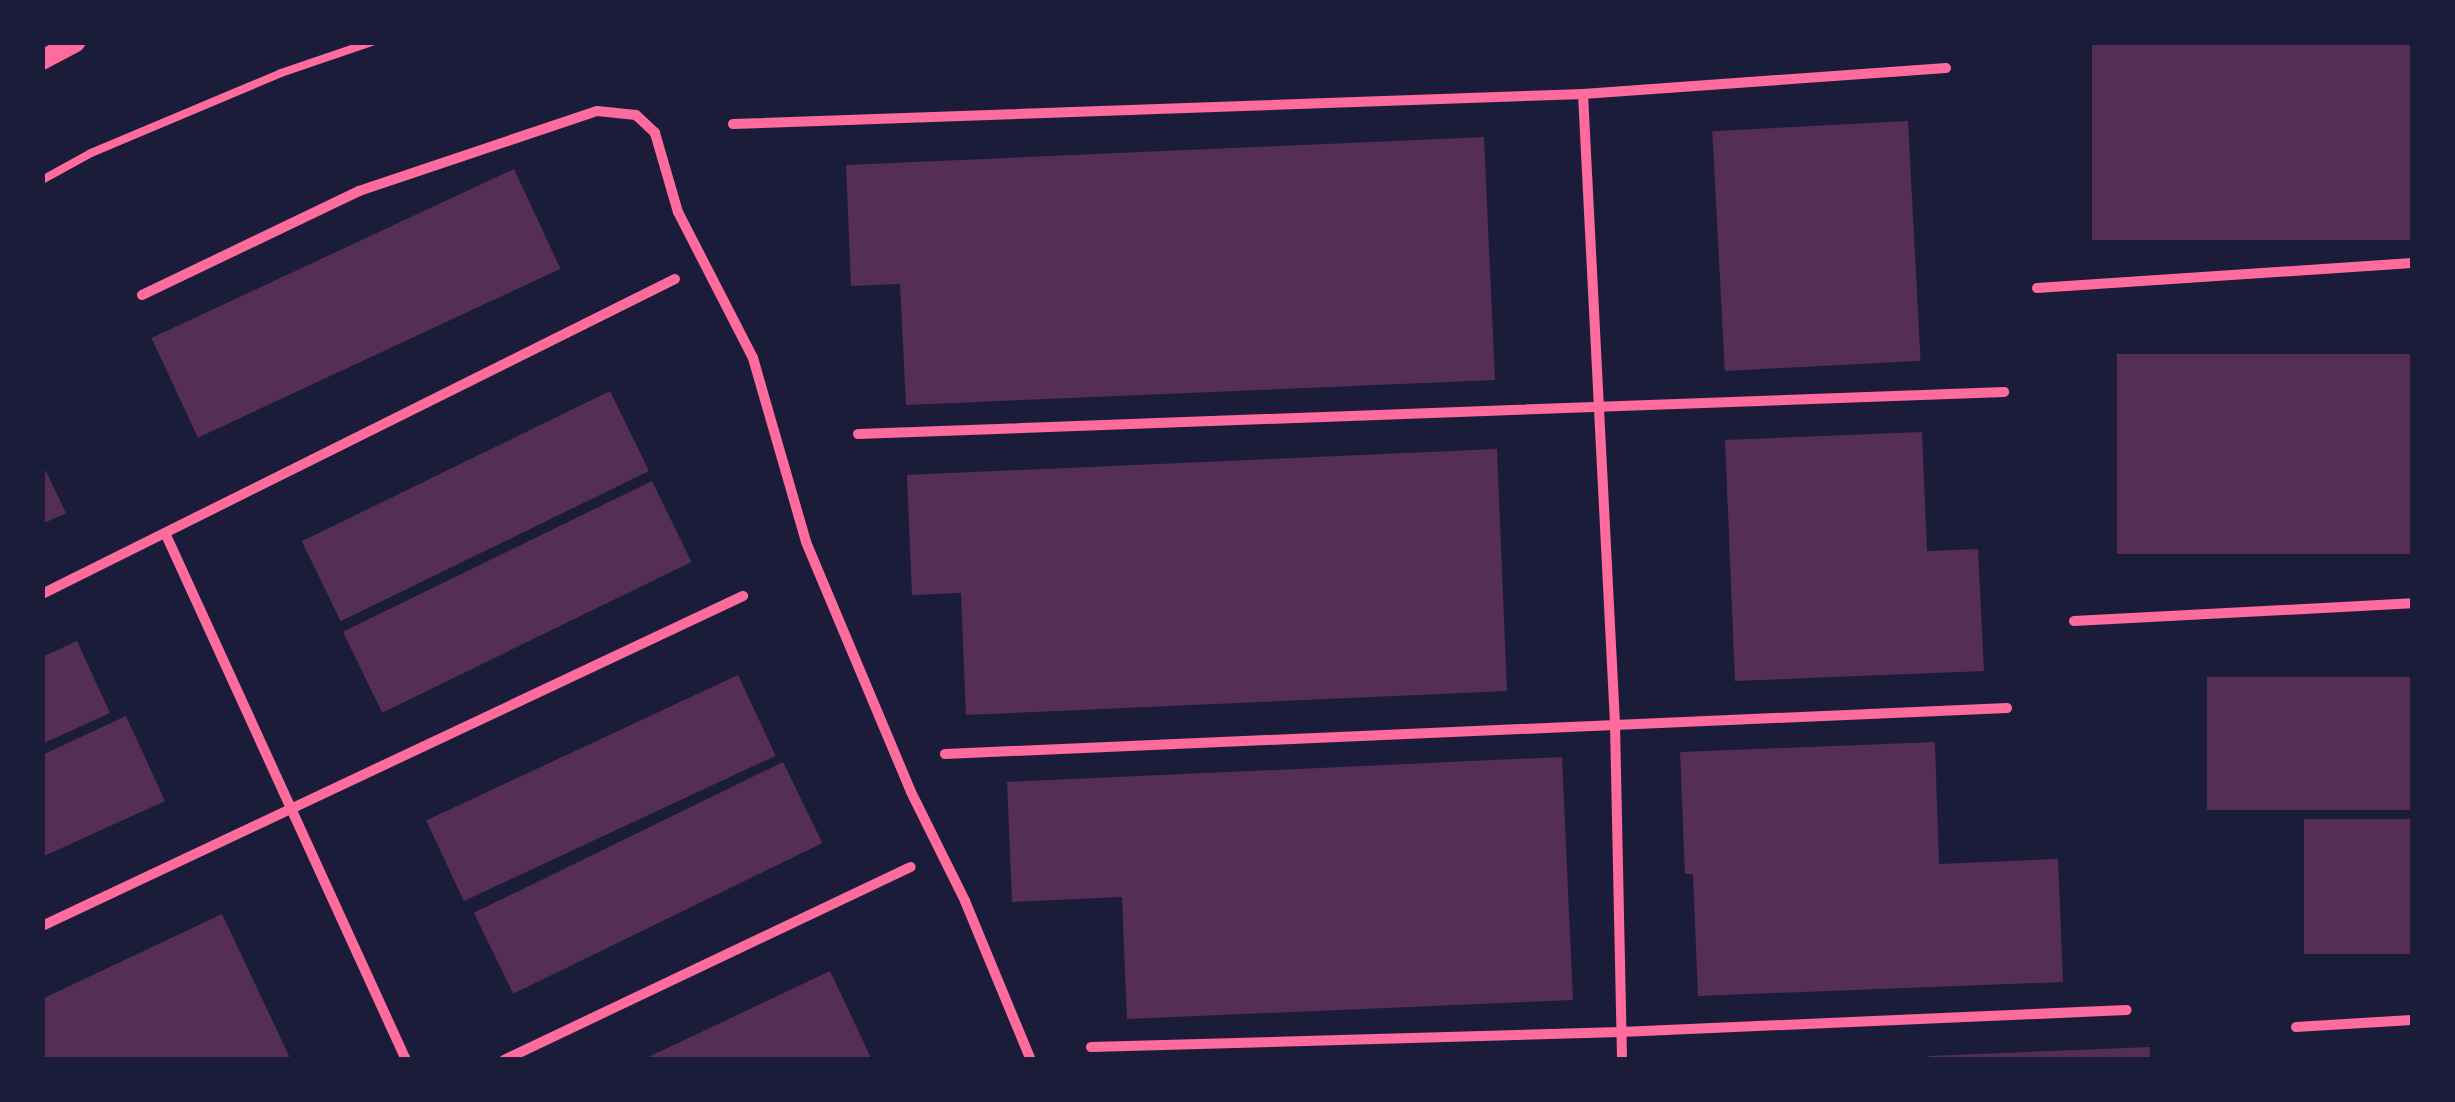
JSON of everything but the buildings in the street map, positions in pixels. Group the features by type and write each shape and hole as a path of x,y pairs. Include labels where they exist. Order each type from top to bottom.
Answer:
{"main road":[{"path":"42,60 76,42"}],"street":[{"path":"733,124 1583,94 1946,68"},
{"path":"1583,94 1615,724 1622,1060"},
{"path":"142,295 359,191 597,111 636,116 655,133 678,212 753,358 812,557 1031,1060"},
{"path":"2037,288 2412,263"},
{"path":"42,594 166,536 675,279"},
{"path":"858,434 2004,392"},
{"path":"166,536 406,1060"},
{"path":"42,926 743,596"},
{"path":"2074,620 2412,603"},
{"path":"944,754 2007,708"},
{"path":"504,1060 910,867"},
{"path":"1091,1047 1621,1032 2127,1010"},
{"path":"2296,1027 2412,1020"}],"lane":[{"path":"42,180 91,153 282,74 372,42"}]}
